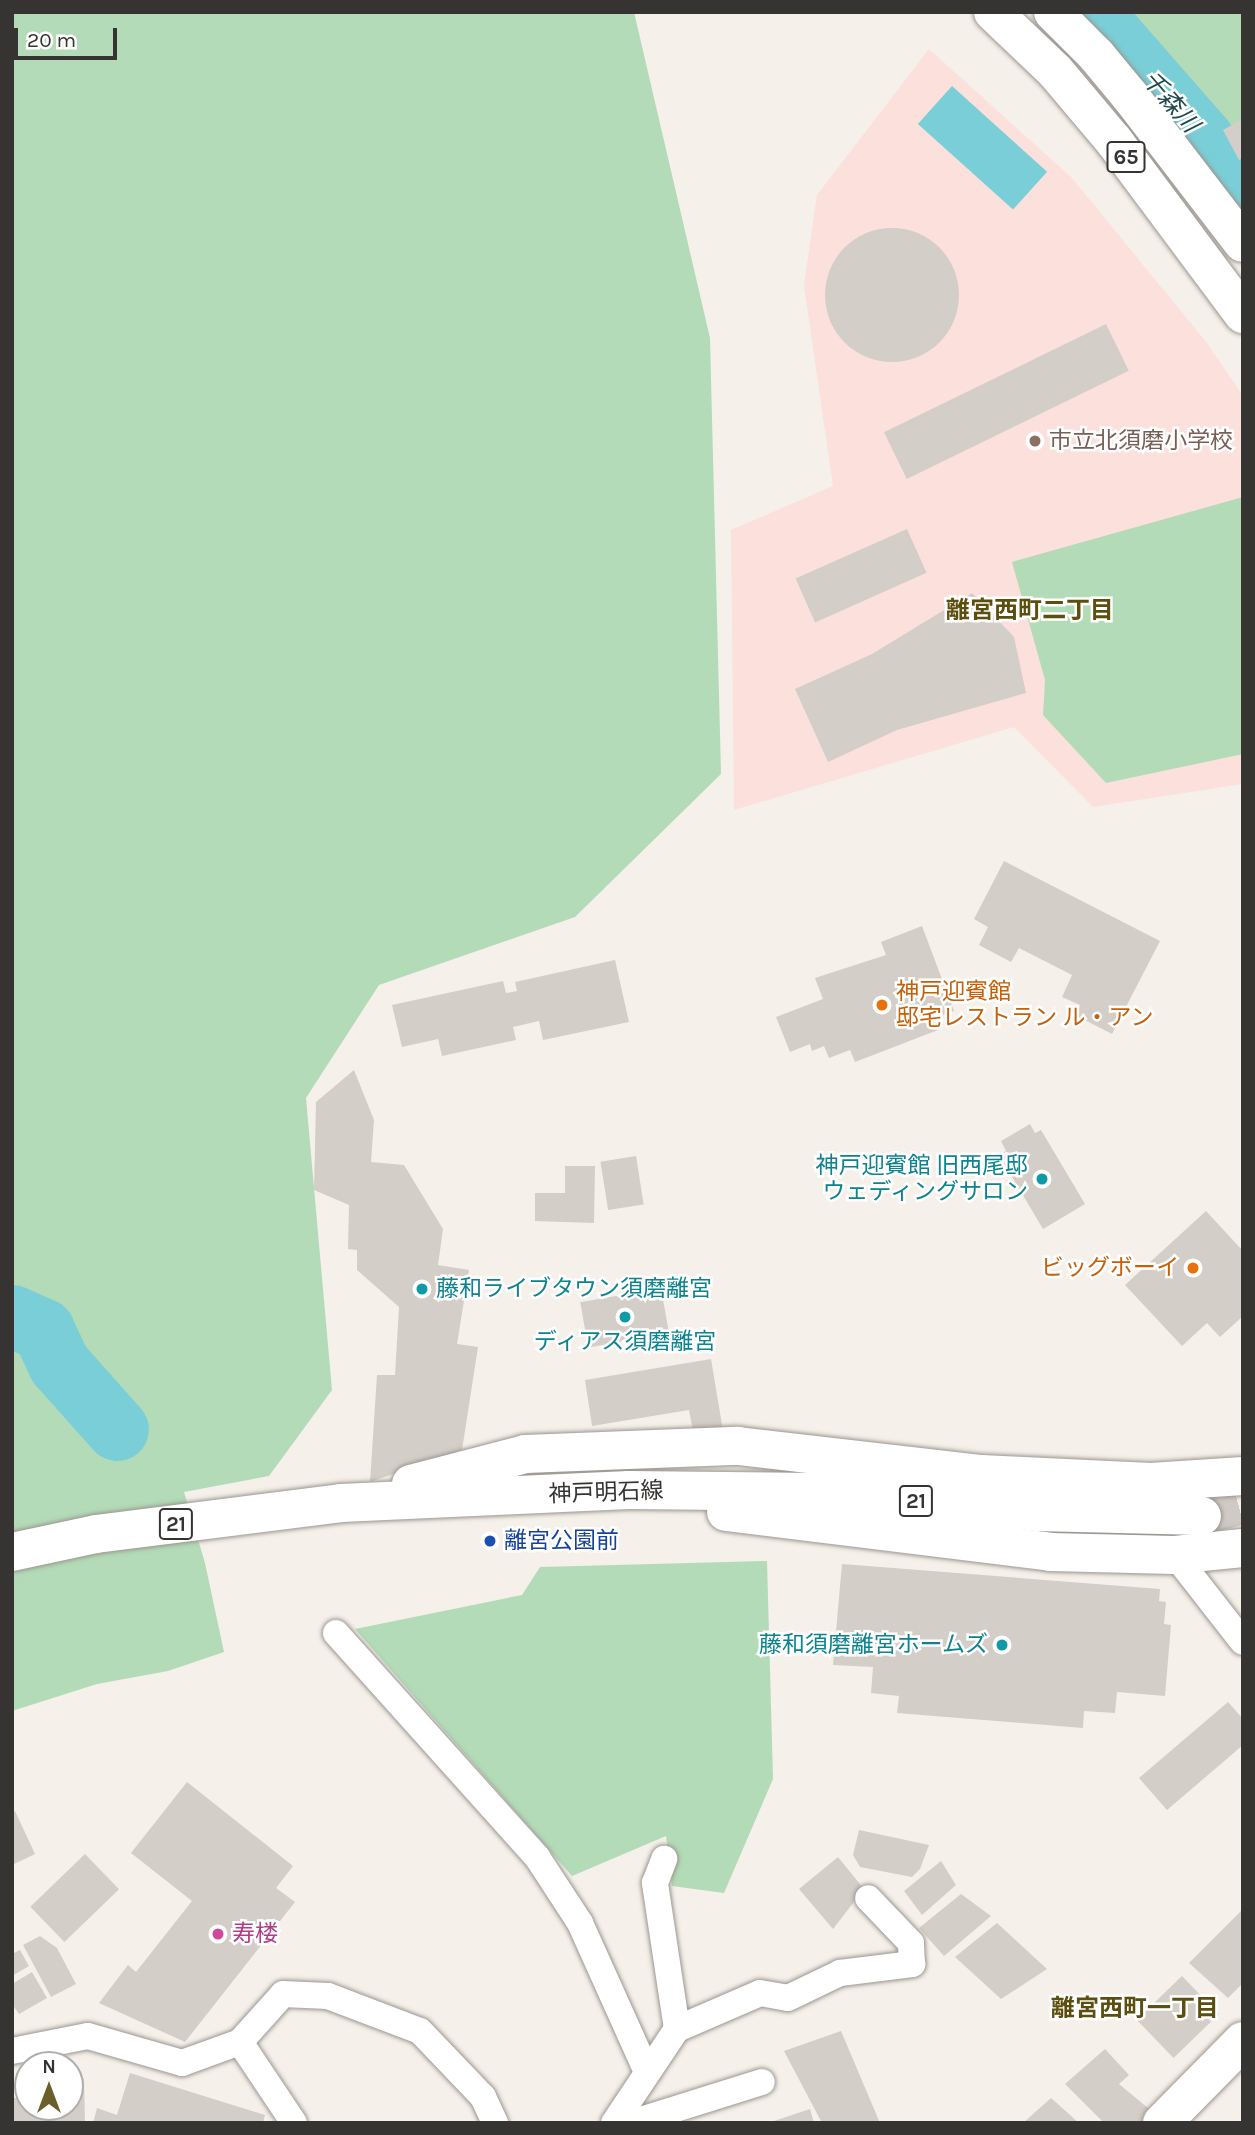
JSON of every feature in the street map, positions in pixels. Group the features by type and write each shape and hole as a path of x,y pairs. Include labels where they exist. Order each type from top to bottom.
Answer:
{"main road":[{"name":"65","path":"993,12 1055,71 1114,141 1243,314"},
{"name":"65","path":"1053,12 1096,55 1130,96 1243,243"},
{"path":"341,1503 525,1454 725,1447 981,1474 1151,1482 1243,1476"},
{"path":"629,1490 688,1508 1050,1552 1175,1555 1243,1548"},
{"name":"神戸明石線","path":"12,1552 96,1534 341,1503 629,1490 821,1492 1036,1512 1202,1516"},
{"path":"1162,2123 1243,2041"}],"street":[{"path":"1175,1555 1243,1642"},
{"path":"336,1633 537,1857 580,1923 647,2073"},
{"path":"664,1859 655,1883 677,2029"},
{"path":"614,2123 677,2029 760,1993 788,1998 840,1973 912,1964 911,1943 868,1898"},
{"path":"12,2051 88,2036 183,2063 240,2042 283,1994 328,1996 420,2031 483,2097 495,2123"},
{"path":"240,2042 294,2123"},
{"path":"631,2123 762,2082"}],"shaded area":[{"name":"市立北須磨小学校","path":"929,49 1072,178 1207,343 1243,396 1243,784 1093,807 1014,727 734,810 731,530 833,486 804,286 817,195"}],"green space":[{"path":"12,12 634,12 710,338 721,774 575,917 379,985 306,1098 332,1390 269,1476 184,1492 205,1563 224,1652 168,1671 97,1684 12,1711"},
{"path":"1077,12 1243,12 1243,214"},
{"path":"1243,497 1243,754 1106,783 1043,715 1045,680 1012,562"},
{"path":"767,1561 773,1779 724,1893 672,1886 666,1836 572,1876 355,1629 522,1595 540,1567"}],"water":[{"path":"952,86 1047,172 1013,210 918,124"}],"building":[{"path":"1243,119 1243,158 1239,160 1223,130"},
{"path":"892,228 918,233 939,248 954,269 959,295 954,321 939,342 918,357 892,362 866,357 845,342 830,321 825,295 830,269 845,248 866,233"},
{"path":"1106,324 1129,371 907,479 884,432"},
{"path":"907,529 927,573 815,622 796,579"},
{"path":"972,593 1014,637 1026,693 897,730 828,762 795,689 872,654"},
{"path":"1004,861 1160,941 1112,1034 1075,1015 1080,1005 1062,997 1072,975 1019,948 1011,962 979,945 988,927 974,919"},
{"path":"922,926 954,1011 933,1019 938,1030 855,1062 850,1050 829,1058 824,1046 812,1051 810,1044 790,1052 776,1017 823,999 815,978 886,955 881,942"},
{"path":"615,960 629,1022 543,1040 539,1021 513,1027 516,1040 442,1056 438,1039 402,1047 392,1005 503,981 506,993 517,991 515,982"},
{"name":"藤和ライブタウン須磨離宮","path":"354,1070 374,1120 371,1162 404,1165 443,1229 438,1265 469,1270 457,1344 478,1347 462,1450 370,1482 377,1375 395,1375 399,1307 357,1270 357,1250 348,1249 349,1205 314,1190 316,1102"},
{"name":"神戸迎賓館 旧西尾邸 ウェディングサロン","path":"1030,1124 1035,1133 1041,1130 1085,1204 1043,1229 999,1155 1006,1151 1001,1141"},
{"path":"636,1156 644,1204 608,1210 600,1162"},
{"path":"565,1166 595,1166 594,1223 535,1221 535,1193 565,1193"},
{"name":"ビッグボーイ","path":"1206,1211 1243,1251 1243,1316 1220,1337 1207,1323 1182,1346 1125,1285"},
{"name":"ディアス須磨離宮","path":"661,1288 669,1333 588,1348 580,1302"},
{"path":"711,1359 723,1431 694,1436 689,1410 592,1426 585,1380"},
{"name":"藤和須磨離宮ホームズ","path":"842,1564 1160,1589 1159,1601 1166,1602 1164,1624 1171,1625 1165,1696 1117,1692 1115,1713 1084,1711 1083,1728 897,1713 899,1696 871,1693 873,1667 833,1665"},
{"path":"1228,1702 1243,1719 1243,1745 1167,1810 1139,1778"},
{"name":"寿楼","path":"187,1782 293,1866 276,1888 295,1902 185,2042 99,2003 128,1965 136,1972 192,1901 131,1853"},
{"path":"15,1811 35,1854 12,1865 12,1812"},
{"path":"859,1830 929,1845 920,1869 912,1877 860,1867 853,1855"},
{"path":"85,1854 119,1889 64,1942 30,1907"},
{"path":"838,1857 864,1889 833,1929 799,1889"},
{"path":"941,1861 956,1885 922,1915 904,1891"},
{"path":"961,1894 991,1916 944,1956 919,1928"},
{"path":"1242,1910 1243,1983 1228,1998 1189,1963"},
{"path":"997,1923 1047,1969 1001,1999 955,1957"},
{"path":"40,1936 57,1948 76,1984 51,1997 23,1945"},
{"path":"20,1950 29,1966 12,1976 12,1954"},
{"path":"32,1972 47,1998 19,2014 12,2004 12,1984"},
{"path":"1182,1976 1219,2014 1173,2058 1137,2020"},
{"path":"841,2031 880,2123 822,2123 784,2051"},
{"path":"1105,2049 1129,2075 1119,2084 1154,2113 1144,2123 1104,2123 1065,2084"},
{"path":"130,2073 265,2115 263,2123 93,2123 97,2108 117,2115"},
{"path":"84,2079 85,2123 12,2123 12,2098 14,2121 84,2121"},
{"path":"1051,2098 1079,2123 1023,2123"},
{"path":"810,2109 814,2123 771,2123 771,2122"}],"waterway":[{"name":"千森川","path":"1091,12 1202,139 1243,197"},
{"path":"12,1316 43,1330 59,1364 117,1429"}],"tunnel":[{"path":"1202,1516 1243,1505"}],"place":[{"name":"市立北須磨小学校","path":"1035,441"},
{"name":"神戸迎賓館 邸宅レストラン ル・アン","path":"882,1005"},
{"name":"神戸迎賓館 旧西尾邸 ウェディングサロン","path":"1042,1179"},
{"name":"ビッグボーイ","path":"1193,1268"},
{"name":"藤和ライブタウン須磨離宮","path":"422,1289"},
{"name":"ディアス須磨離宮","path":"625,1317"},
{"name":"離宮公園前","path":"490,1541"},
{"name":"藤和須磨離宮ホームズ","path":"1002,1645"},
{"name":"寿楼","path":"218,1934"}],"district":[{"name":"離宮西町二丁目","path":"1030,611"},
{"name":"離宮西町一丁目","path":"1135,2009"}]}
